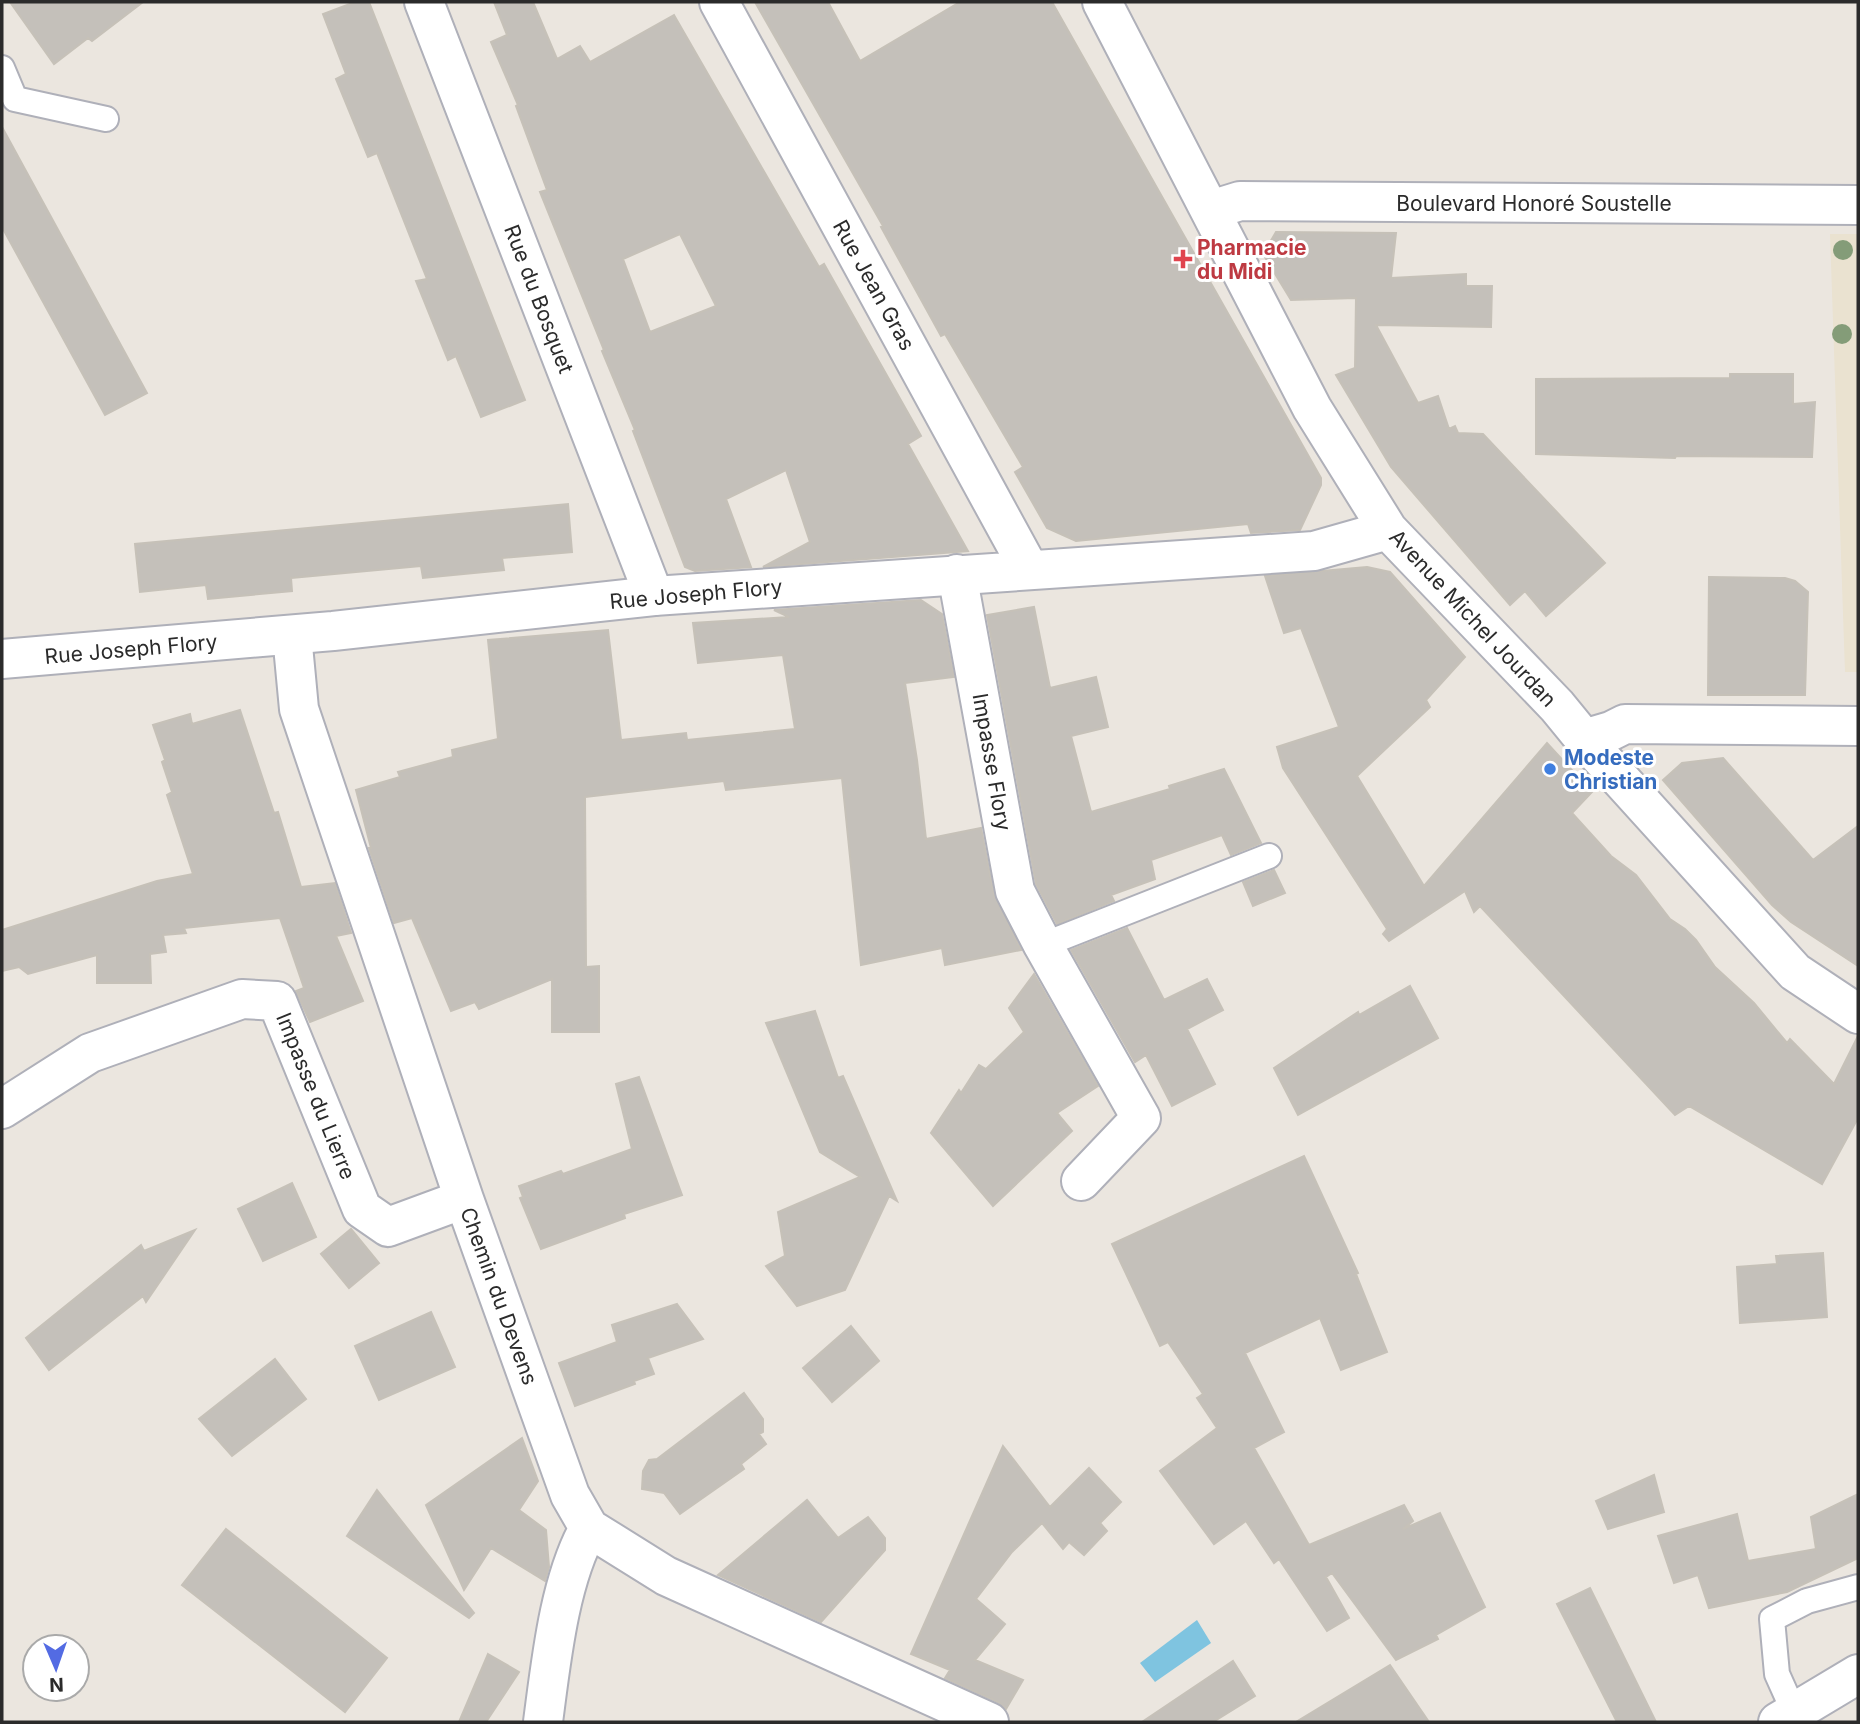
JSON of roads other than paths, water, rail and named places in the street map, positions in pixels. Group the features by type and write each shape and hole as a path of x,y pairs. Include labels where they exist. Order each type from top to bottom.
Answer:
{"street":[{"name":"Rue du Bosquet","path":"424,2 654,596"},
{"name":"Rue Jean Gras","path":"719,2 1029,569"},
{"name":"Avenue Michel Jourdan","path":"1102,2 1312,408 1388,530 1557,706 1795,972 1858,1014"},
{"name":"Boulevard Honoré Soustelle","path":"1211,210 1240,201 1858,205"},
{"name":"Rue Joseph Flory","path":"2,659 292,635 654,596 1314,551 1388,530"},
{"name":"Impasse Flory","path":"957,575 1015,891 1141,1118 1081,1181"},
{"name":"Chemin du Devens","path":"292,635 299,709 464,1199 570,1495 589,1528 666,1576 989,1722"},
{"path":"1584,739 1625,724 1858,726"},
{"name":"Impasse du Lierre","path":"2,1109 90,1052 242,999 277,1001 362,1209 388,1227 464,1199"},
{"path":"543,1722 553,1644 578,1549 589,1528"},
{"path":"1786,1717 1858,1674"}],"lane":[{"path":"2,68 15,99 106,119"},
{"path":"1043,944 1269,856"},
{"path":"1786,1717 1777,1674 1772,1619 1807,1601 1858,1587"}],"water":[{"path":"1197,1620 1211,1643 1155,1682 1140,1663"}],"place":[{"name":"Pharmacie du Midi","path":"1183,259"},
{"name":"Modeste Christian","path":"1550,769"}]}
